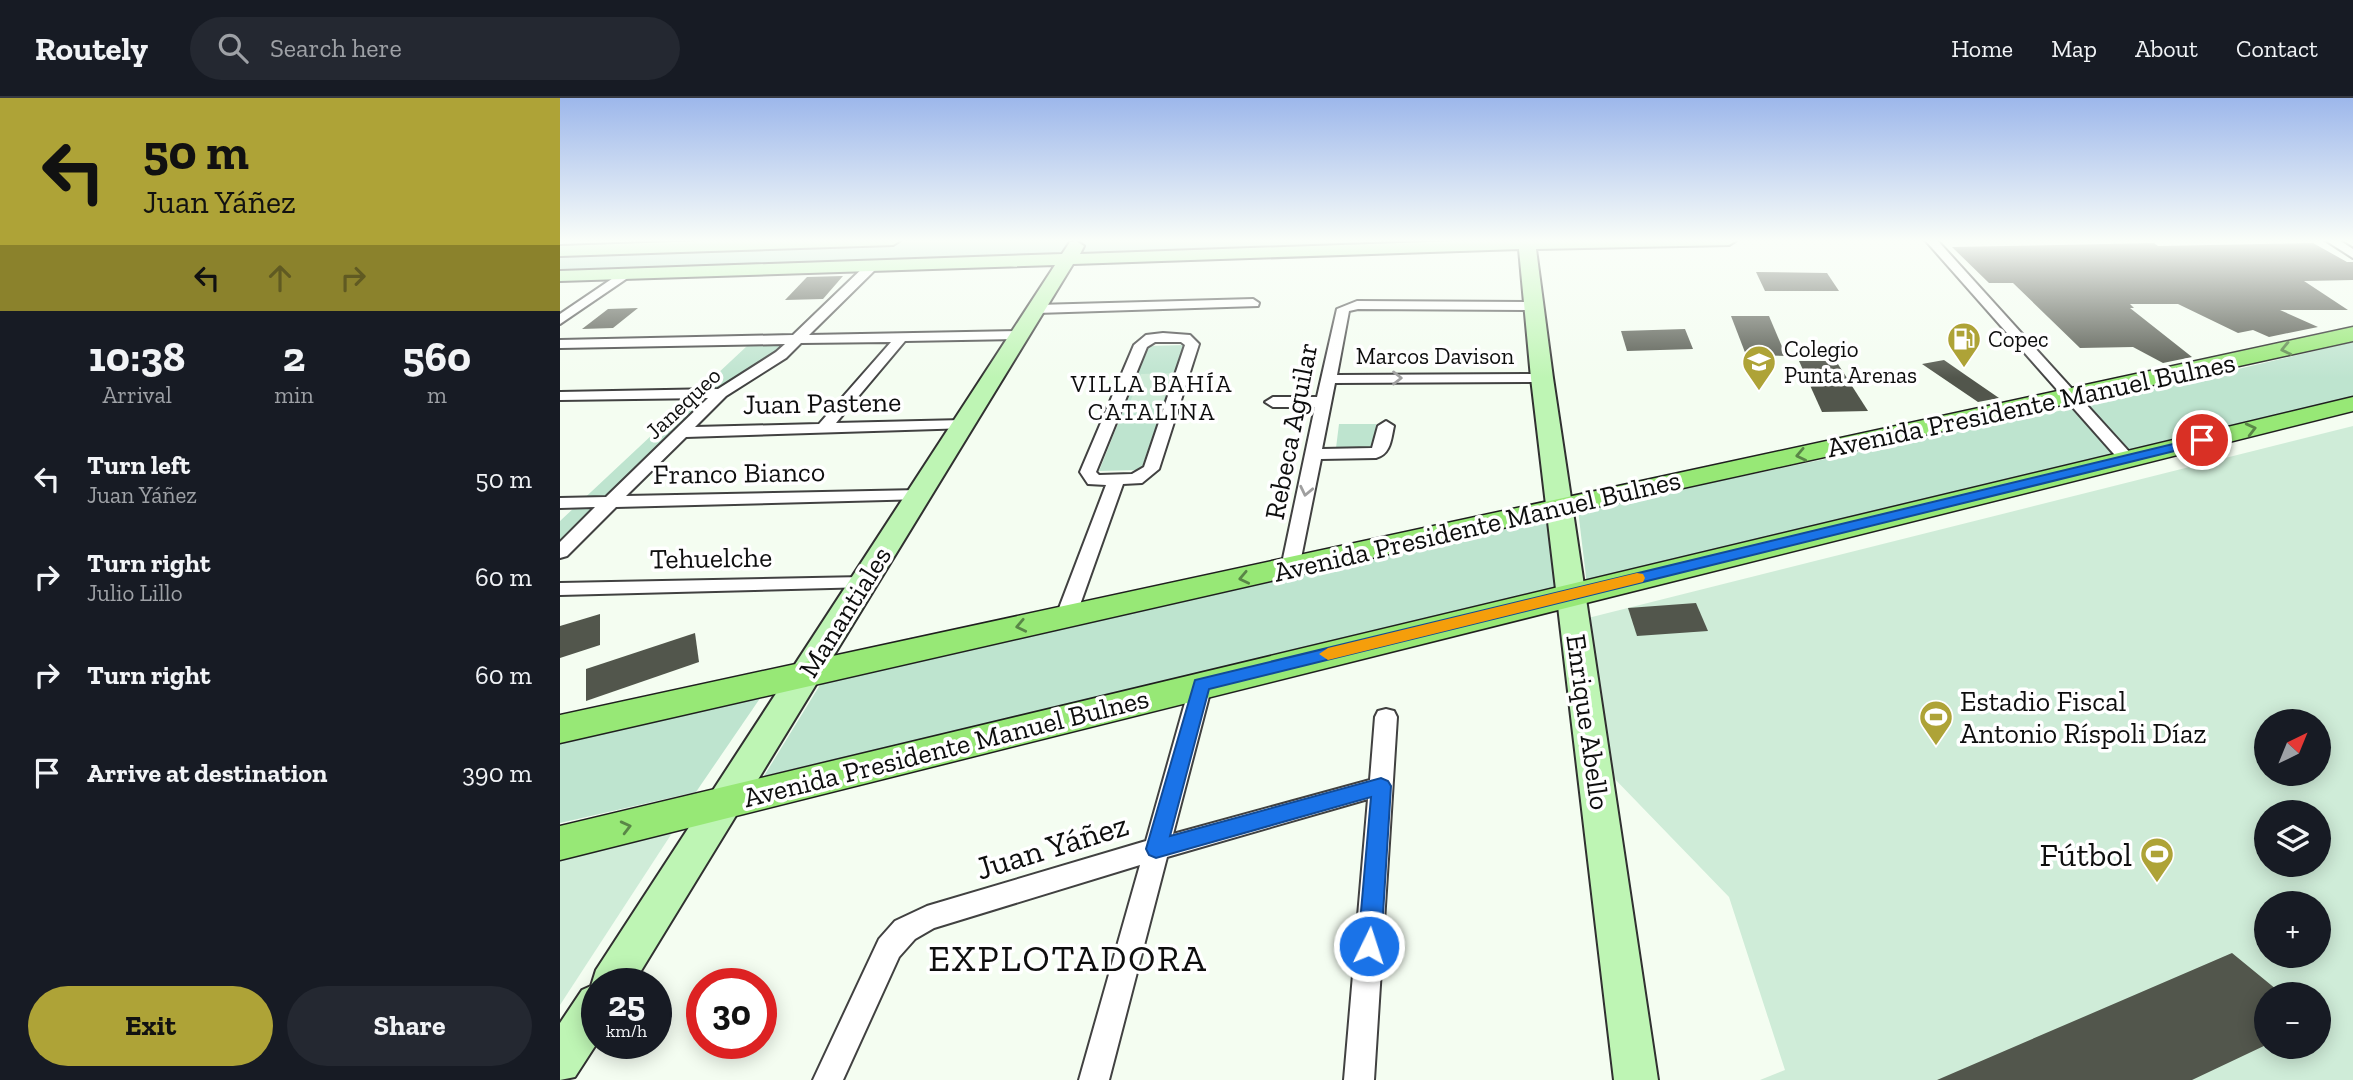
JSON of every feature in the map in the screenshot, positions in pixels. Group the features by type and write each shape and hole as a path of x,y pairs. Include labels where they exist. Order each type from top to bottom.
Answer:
{"main road":[{"name":"Manantiales","path":"620,968 1052,286"},
{"name":"Enrique Abello","path":"1530,286 1636,1080"},
{"name":"Avenida Presidente Manuel Bulnes","path":"560,729 1560,506 2073,397 2353,334"},
{"name":"Avenida Presidente Manuel Bulnes","path":"560,844 2353,404"},
{"path":"560,1062 581,1029"}],"street":[{"path":"560,320 608,286"},
{"name":"Janequeo","path":"560,552 721,393 781,355 852,286"},
{"path":"1972,286 2127,459"},
{"path":"1037,309 1169,321 1253,303"},
{"name":"Rebeca Aguilar","path":"1290,568 1342,311 1347,306 1533,306"},
{"path":"1169,321 1192,344 1151,469 1136,479 1094,480 1088,472 1141,345 1169,321"},
{"path":"560,344 1020,335"},
{"path":"823,429 901,338"},
{"name":"Marcos Davison","path":"1328,379 1542,378"},
{"path":"560,396 721,393"},
{"path":"560,412 579,396"},
{"path":"1273,402 1324,402"},
{"name":"Juan Pastene","path":"683,432 963,425"},
{"path":"1313,453 1376,453 1382,447 1386,426"},
{"path":"1066,616 1116,481"},
{"name":"Franco Bianco","path":"560,503 919,495"},
{"name":"Tehuelche","path":"560,589 863,583"},
{"path":"1094,1080 1201,685"},
{"path":"1359,1080 1387,717"},
{"name":"Juan Yáñez","path":"905,930 927,918 1156,849 1381,786"},
{"path":"828,1080 889,948 905,930"}],"green space":[{"path":"2353,342 2353,401 1587,585 1578,510 2073,408"},
{"path":"785,345 772,356 719,386 560,541 560,521 747,346"},
{"path":"1184,345 1141,470 1099,471 1149,346"},
{"path":"1173,373 1162,404 1129,405 1141,374"},
{"path":"1339,424 1376,424 1374,448 1336,448"},
{"name":"Estadio Fiscal Antonio Ríspoli Díaz","path":"2353,426 2353,1080 1760,1080 1785,1070 1729,897 1609,773 1584,619"},
{"path":"1550,516 1555,589 764,776 823,680"},
{"path":"765,691 696,792 560,823 560,737"},
{"path":"674,830 584,968 581,968 581,973 560,1005 560,858"}],"building":[{"path":"799,286 834,286 823,299 785,300"},
{"path":"1763,286 1836,286 1839,291 1765,291"},
{"path":"2016,286 2311,286 2348,310 2280,310 2318,327 2269,337 2253,330 2238,333 2178,304 2130,304 2134,308 2130,308 2192,357 2163,363 2133,347 2080,348"},
{"path":"638,308 613,328 582,329 608,309"},
{"path":"1731,316 1769,316 1786,356 1746,355"},
{"path":"1685,329 1693,349 1627,351 1621,331"},
{"path":"1944,360 1999,398 1978,402 1922,364"},
{"path":"1799,361 1836,361 1868,411 1822,412"},
{"path":"1696,603 1708,631 1637,636 1628,608"},
{"path":"600,614 600,645 560,658 560,626"},
{"path":"695,633 699,662 586,701 586,669"},
{"path":"2232,953 2267,982 2254,982 2254,1051 2192,1080 1937,1080"}],"slow traffic":[{"path":"1328,654 1637,578"}],"place":[{"name":"Copec","path":"1964,369"},
{"name":"Colegio Punta Arenas","path":"1759,392"},
{"name":"Estadio Fiscal Antonio Ríspoli Díaz","path":"1936,747"},
{"name":"Fútbol","path":"2157,884"}],"district":[{"name":"VILLA BAHÍA CATALINA","path":"1152,397"},
{"name":"EXPLOTADORA","path":"1068,958"}],"route":[{"path":"1369,946 1381,786 1156,849 1201,685 2202,440"}]}
